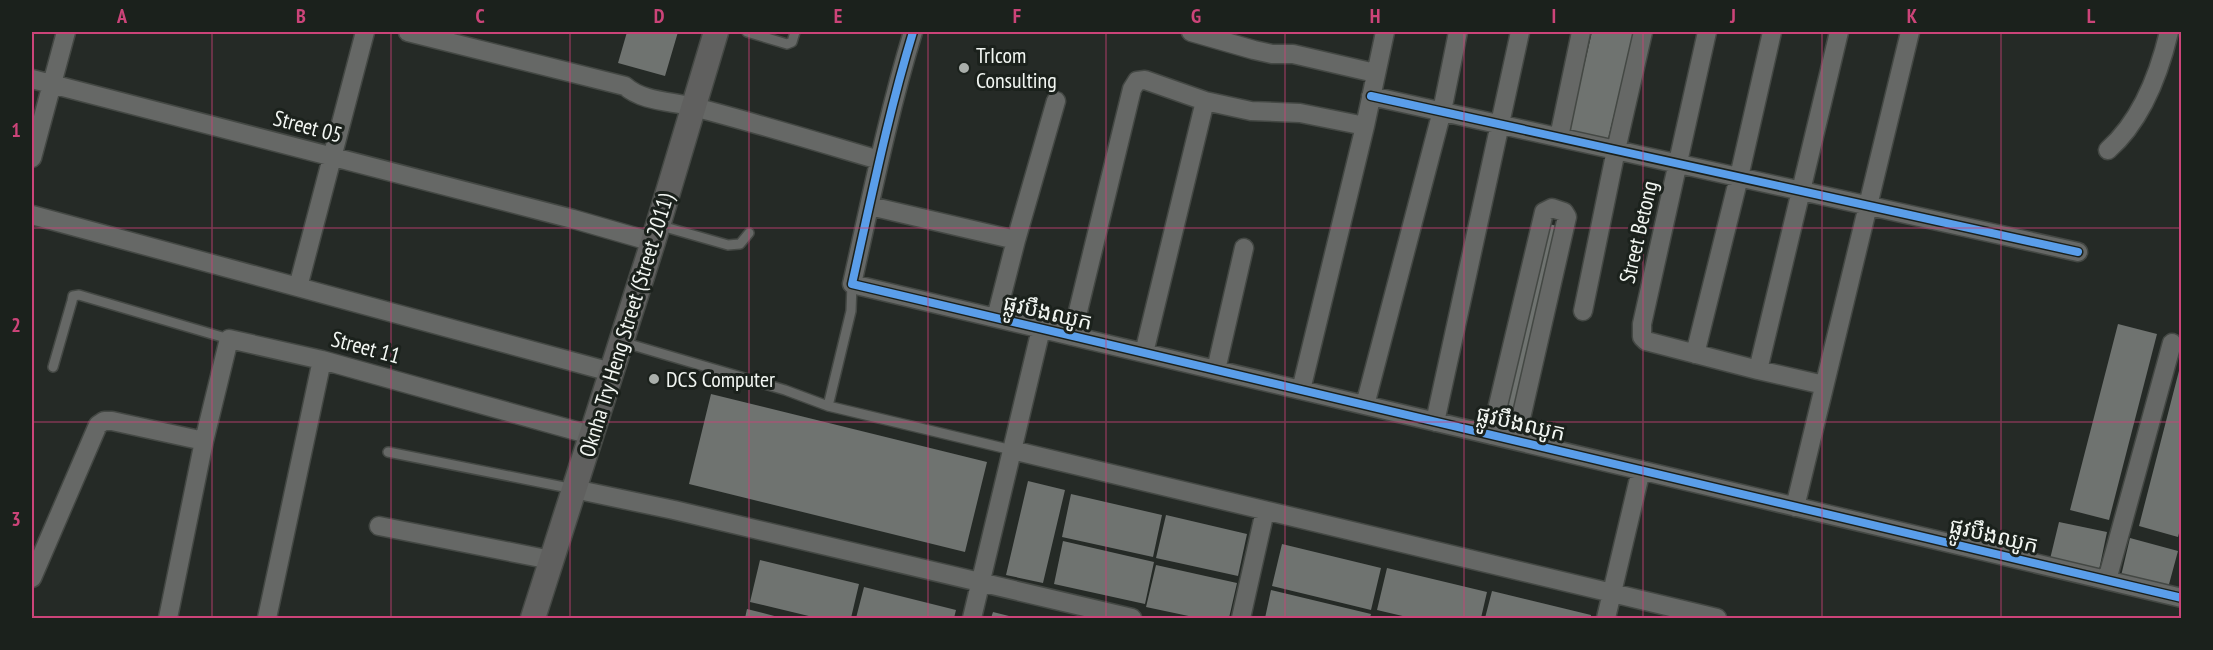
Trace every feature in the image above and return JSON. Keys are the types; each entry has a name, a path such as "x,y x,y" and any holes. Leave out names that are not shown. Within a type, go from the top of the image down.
{"main road":[{"name":"Oknha Try Heng Street (Street 2011)","path":"537,618 551,560 656,234 716,32"}],"street":[{"path":"32,158 66,32"},
{"path":"298,287 365,32"},
{"path":"408,32 625,86 633,83 659,90 693,106 879,160"},
{"path":"852,284 879,160 901,72 914,32"},
{"path":"1191,32 1254,50 1272,54 1293,54 1375,73"},
{"path":"1300,390 1365,126 1385,32"},
{"path":"1365,405 1442,111 1458,32"},
{"path":"1435,422 1520,32"},
{"path":"1559,137 1581,32"},
{"path":"1583,311 1643,32"},
{"name":"Street Betong","path":"1695,354 1646,341 1642,337 1642,324 1707,32"},
{"path":"1772,32 1695,354 1824,385"},
{"path":"1758,370 1839,32"},
{"path":"1795,507 1910,32"},
{"path":"2108,150 2122,138 2150,93 2164,55 2169,32"},
{"name":"Street 05","path":"32,79 573,219 656,234"},
{"path":"1072,336 1132,89 1137,81 1145,80 1205,101 1251,111 1300,113 1365,126"},
{"path":"1371,96 2078,252"},
{"path":"996,318 1056,101"},
{"path":"1144,353 1205,101"},
{"path":"870,206 1016,240"},
{"path":"1491,435 1544,212 1552,208 1564,212 1567,217 1516,440"},
{"path":"32,215 612,372"},
{"path":"1216,370 1244,248"},
{"name":"ផ្លូវបឹងឈូក","path":"852,284 2181,598"},
{"path":"972,618 1041,329"},
{"path":"168,618 204,441 229,339"},
{"name":"Street 11","path":"229,339 322,360 591,435"},
{"path":"2107,580 2172,344"},
{"path":"267,618 322,360"},
{"path":"32,578 98,425 104,421 112,421 204,441"},
{"path":"1012,450 1717,618"},
{"path":"1606,618 1641,470"},
{"path":"574,489 674,510 1132,618"},
{"path":"1241,618 1265,511"},
{"path":"379,526 551,560"}],"lane":[{"path":"747,32 787,44 792,42 795,32"},
{"path":"656,234 728,245 740,244 749,233"},
{"path":"828,406 850,311 852,284"},
{"path":"53,367 72,301 74,296 79,295 229,339"},
{"path":"621,342 785,390 828,406 1012,450"},
{"path":"388,452 574,489"}],"building":[{"path":"627,32 678,32 665,76 618,63"},
{"path":"1592,32 1634,32 1608,139 1569,130"},
{"path":"1545,223 1561,227 1514,427 1498,423"},
{"path":"2118,324 2157,334 2109,520 2070,510"},
{"path":"2181,363 2182,522 2178,537 2139,526"},
{"path":"711,394 987,462 965,552 689,484"},
{"path":"1028,481 1065,490 1043,583 1006,575"},
{"path":"1071,494 1162,515 1153,557 1062,537"},
{"path":"1166,515 1247,534 1238,576 1156,558"},
{"path":"2059,522 2107,532 2099,570 2050,559"},
{"path":"2130,538 2178,551 2168,588 2121,576"},
{"path":"1063,541 1154,562 1145,604 1054,584"},
{"path":"1282,544 1381,568 1371,610 1272,586"},
{"path":"760,560 859,584 851,618 817,618 750,602"},
{"path":"1156,565 1237,583 1229,618 1198,618 1146,607"},
{"path":"1387,568 1487,592 1481,618 1411,618 1377,610"},
{"path":"864,587 956,610 954,618 856,618"},
{"path":"1271,590 1371,614 1370,618 1265,618"},
{"path":"1492,591 1591,615 1591,618 1485,618"},
{"path":"747,609 782,618 745,618"},
{"path":"993,612 1017,618 991,618"}],"cycle path":[{"path":"913,32 888,125 852,284 2182,598"},
{"path":"1371,96 2078,252"}],"place":[{"name":"TrIcom Consulting","path":"964,68"},
{"name":"DCS Computer","path":"654,379"}]}
